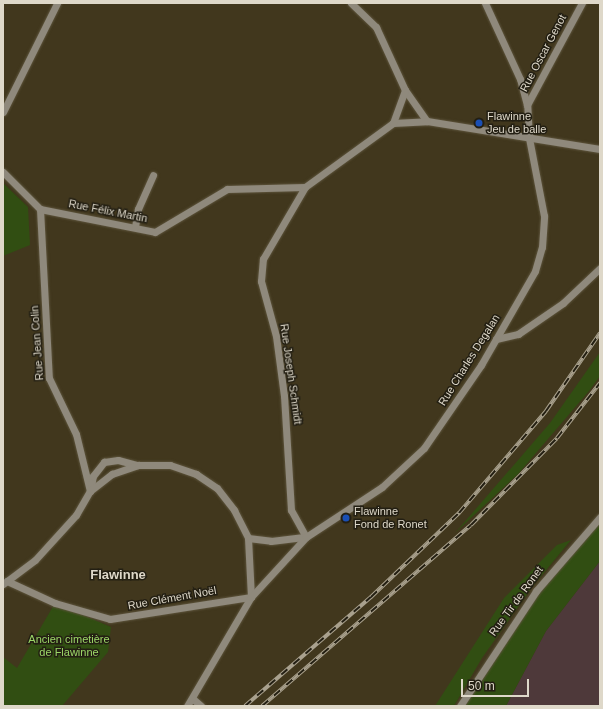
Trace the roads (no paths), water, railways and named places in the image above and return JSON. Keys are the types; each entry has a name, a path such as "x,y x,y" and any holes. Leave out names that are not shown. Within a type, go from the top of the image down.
{"street":[{"path":"3,112 57,3"},
{"path":"350,3 376,27 406,90 427,121"},
{"path":"485,3 520,79 527,105"},
{"name":"Rue Oscar Genot","path":"529,138 527,105 582,3"},
{"path":"406,90 393,123 427,121 600,148"},
{"name":"Rue Joseph Schmidt","path":"306,537 291,510 284,396 276,336 261,281 263,259 305,187 393,123"},
{"name":"Rue Charles Degalan","path":"187,706 193,699 207,666 251,597 306,537 382,487 424,448 496,339 536,271 542,247 544,216 529,138"},
{"path":"3,172 40,209"},
{"path":"135,227 138,209 153,175"},
{"name":"Rue Félix Martin","path":"40,209 155,232 227,189 305,187"},
{"name":"Rue Jean Colin","path":"40,209 49,378 55,396 70,417 90,491"},
{"path":"496,339 518,334 563,303 600,268"},
{"path":"90,491 92,476 104,462 118,460 138,465 170,465 196,474 217,488 234,510 248,538 251,597"},
{"path":"5,582 61,533 90,491 112,474 138,465"},
{"name":"Rue Tir de Ronet","path":"460,706 532,596 600,517"},
{"name":"Rue Charles Degalan","path":"248,538 271,541 306,537"},
{"name":"Rue Clément Noël","path":"5,582 55,603 110,619 251,597"},
{"path":"193,699 201,706"}],"railway":[{"path":"245,706 371,597 459,513 546,411 600,333"},
{"path":"262,706 471,525 557,438 600,383"}],"place":[{"name":"Flawinne Jeu de balle","path":"479,123"},
{"name":"Flawinne Fond de Ronet","path":"346,518"}],"district":[{"name":"Flawinne","path":"118,575"}],"park label":[{"name":"Ancien cimetière de Flawinne","path":"69,646"}]}
